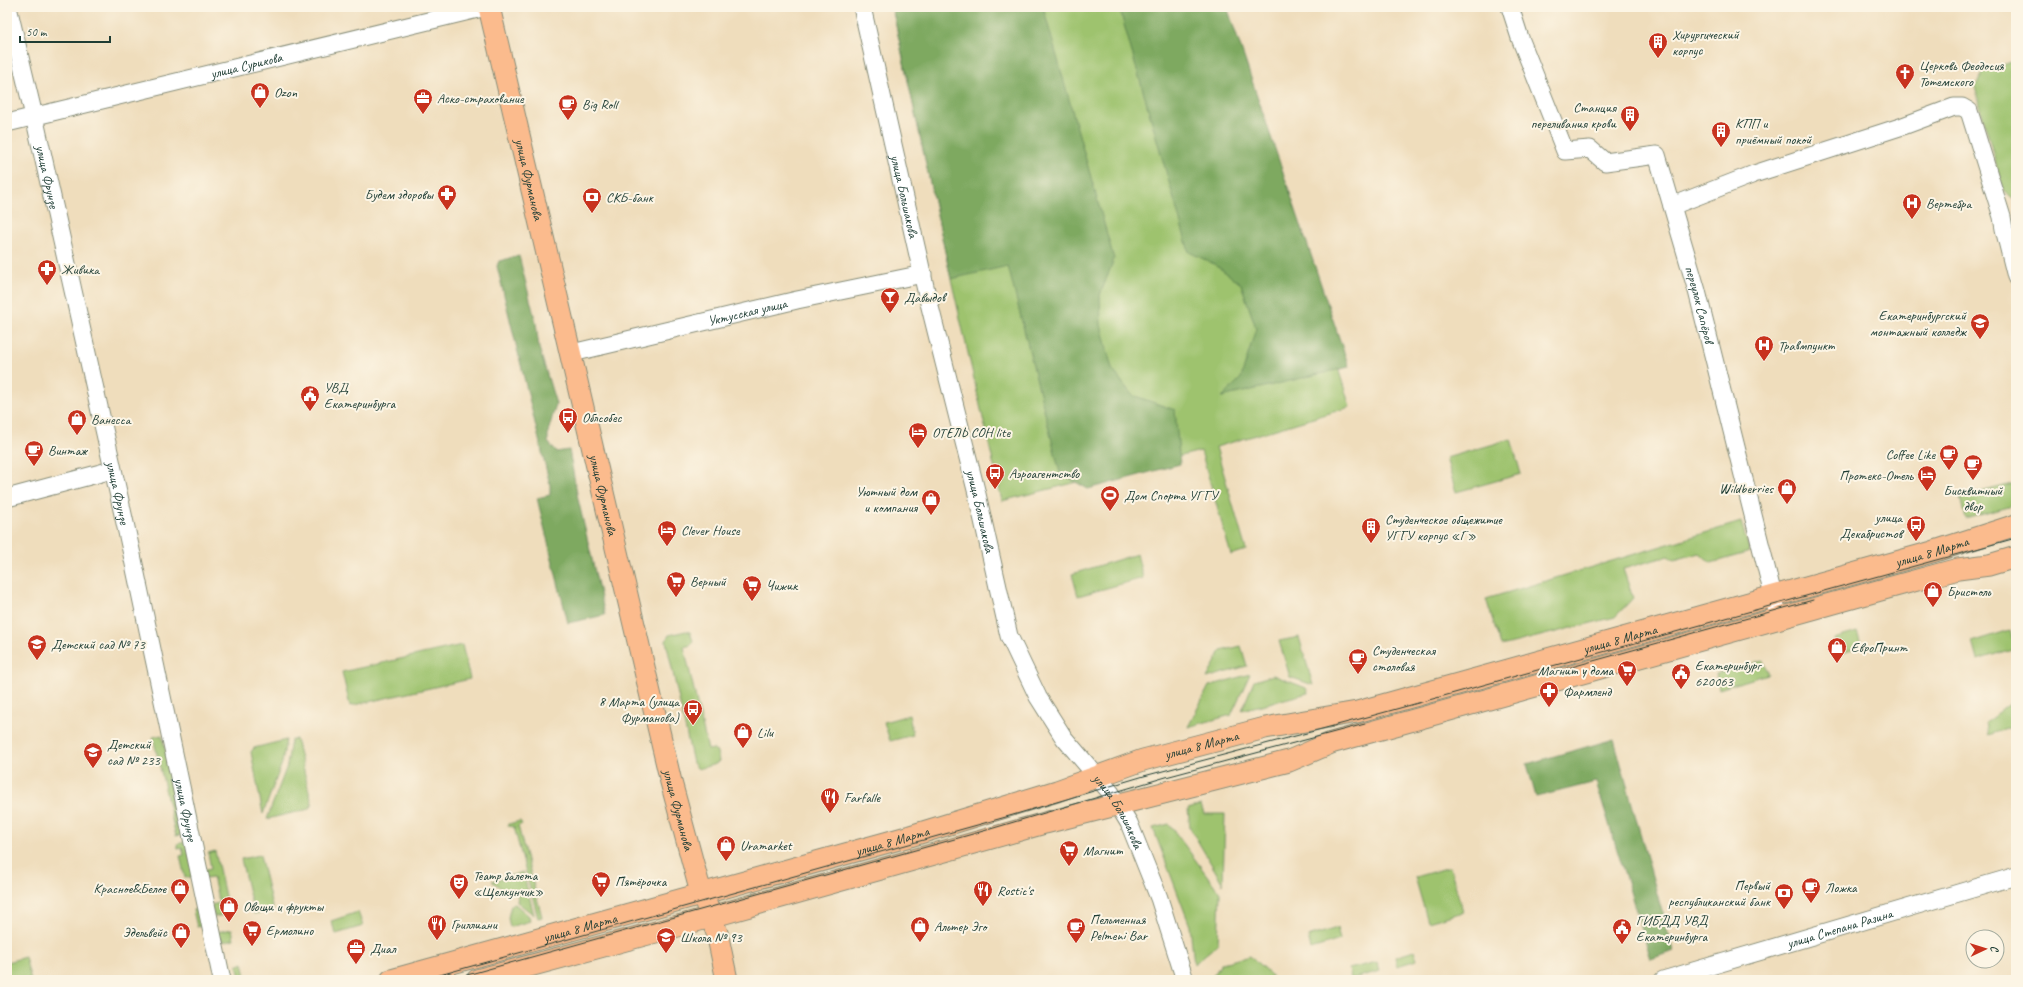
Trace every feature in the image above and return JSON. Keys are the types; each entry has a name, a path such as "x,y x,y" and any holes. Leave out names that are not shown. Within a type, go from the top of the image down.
{"main road":[{"name":"улица Фурманова","path":"487,7 572,353 671,782 703,894 717,933 727,980"},
{"name":"улица 8 Марта","path":"391,980 910,836 1057,791 1143,760 1265,728 1357,712 1932,552 2016,526"},
{"name":"улица 8 Марта","path":"477,980 711,917 924,856 943,853 1119,804 1289,761 1331,743 1958,569 1989,565 2016,557"}],"street":[{"name":"улица Фрунзе","path":"8,7 34,116 112,470 222,980"},
{"name":"улица Сурикова","path":"7,122 487,7"},
{"name":"улица Большакова","path":"862,7 923,274 977,494 1009,636 1038,697 1064,738 1098,776 1119,804 1129,823 1148,868 1185,980"},
{"name":"переулок Сапёров","path":"1510,7 1538,85 1565,151 1590,148 1605,162 1657,155 1697,291 1779,619"},
{"path":"1672,206 1754,174 1903,126 1954,107 1962,107 1969,111 2009,213 2004,229 2016,277"},
{"name":"Уктусская улица","path":"572,353 797,300 923,274"},
{"path":"7,498 112,470"},
{"name":"улица Степана Разина","path":"1663,980 2016,876"}],"green space":[{"path":"892,7 1227,7 1350,407 1216,447 1246,550 1231,555 1201,451 1002,501 951,279"},
{"path":"892,7 1043,7 1114,259 1100,295 1101,325 1112,369 1132,395 1175,410 1180,464 1088,489 1060,473 1008,266 951,279"},
{"path":"1119,7 1227,7 1349,367 1222,397 1241,378 1256,328 1241,284 1214,264 1189,252"},
{"path":"2014,61 2016,66 2016,198 2014,199 2003,190 1975,87 1984,72"},
{"path":"519,256 536,323 539,348 556,404 548,432 548,442 556,452 569,450 578,499 605,615 568,623 537,498 550,495 550,485 497,266 499,261"},
{"path":"1511,439 1521,474 1456,492 1446,458"},
{"path":"2016,483 2016,505 1965,519 1960,497"},
{"path":"1741,522 1750,552 1711,563 1700,553 1674,560 1668,556 1623,569 1633,598 1615,617 1501,646 1486,599"},
{"path":"1137,554 1143,578 1078,596 1072,574"},
{"path":"2010,630 2015,648 1977,660 1972,642"},
{"path":"686,631 690,632 693,641 691,645 684,647 708,750 714,749 717,752 719,761 716,764 698,769 693,763 666,641 669,635"},
{"path":"1857,632 1862,647 1839,654 1834,639"},
{"path":"1299,637 1313,685 1290,677 1279,641"},
{"path":"462,645 470,679 350,706 342,672"},
{"path":"1241,646 1247,666 1207,678 1221,651"},
{"path":"1763,661 1768,674 1719,689 1716,674"},
{"path":"1250,674 1231,715 1188,727 1209,686"},
{"path":"1273,675 1306,688 1308,693 1242,710 1254,681"},
{"path":"2015,700 2016,726 1988,735 1986,722"},
{"path":"909,715 913,735 890,741 884,722"},
{"path":"162,735 184,834 176,836 153,737"},
{"path":"296,739 312,803 309,809 267,819 287,766 291,740"},
{"path":"1614,739 1673,951 1651,959 1596,782 1536,797 1527,764"},
{"path":"286,740 282,763 263,814 251,752 254,748"},
{"path":"1201,805 1204,814 1225,814 1223,884 1190,828 1188,809"},
{"path":"520,821 522,824 518,826 542,917 538,918 514,827 508,826 509,824"},
{"path":"1169,824 1220,893 1218,944 1194,964 1190,926 1153,828"},
{"path":"186,842 194,876 185,878 180,856 184,855 182,848 178,849 177,844"},
{"path":"215,851 229,914 214,917 211,905 219,903 213,877 205,878 203,870 211,868 208,853"},
{"path":"260,855 273,910 254,914 241,859"},
{"path":"1450,867 1463,912 1428,922 1415,877"},
{"path":"523,872 534,915 517,902 518,896 515,892 510,890 506,892 492,881"},
{"path":"515,904 529,916 530,921 510,927 508,918 511,905"},
{"path":"201,908 205,925 197,927 193,910"},
{"path":"358,912 363,926 336,934 331,921"},
{"path":"1337,928 1340,940 1311,949 1308,937"},
{"path":"232,929 234,939 220,942 217,932"},
{"path":"1414,951 1417,960 1397,966 1395,957"},
{"path":"1250,956 1271,975 1273,980 1210,980 1222,963"},
{"path":"25,957 31,980 7,980 7,962"},
{"path":"1377,962 1380,971 1351,979 1349,969"},
{"path":"243,963 247,980 241,980 237,966"}],"tram line":[{"path":"422,980 1013,815 1144,776 1371,716 2016,538"},
{"path":"1550,673 1813,600"},
{"path":"449,980 987,830 1166,777 1365,724"}],"place":[{"name":"Хирургический корпус","path":"1658,59"},
{"name":"Церковь Феодосия Тотемского","path":"1905,90"},
{"name":"Ozon","path":"260,109"},
{"name":"Аско-страхование","path":"423,115"},
{"name":"Big Roll","path":"568,121"},
{"name":"Станция переливания крови","path":"1630,132"},
{"name":"КПП и приёмный покой","path":"1721,148"},
{"name":"Будем здоровы","path":"447,211"},
{"name":"СКБ-банк","path":"592,214"},
{"name":"Вертебра","path":"1912,220"},
{"name":"Живика","path":"47,286"},
{"name":"Давыдов","path":"890,314"},
{"name":"Екатеринбургский монтажный колледж","path":"1980,340"},
{"name":"Травмпункт","path":"1764,362"},
{"name":"УВД Екатеринбурга","path":"310,412"},
{"name":"Облсобес","path":"568,434"},
{"name":"Ванесса","path":"77,436"},
{"name":"ОТЕЛЬ СОН lite","path":"918,449"},
{"name":"Винтаж","path":"34,467"},
{"name":"Coffee Like","path":"1949,471"},
{"name":"Бисквитный двор","path":"1973,481"},
{"name":"Аэроагентство","path":"995,490"},
{"name":"Протекс-Отель","path":"1927,492"},
{"name":"Wildberries","path":"1787,505"},
{"name":"Дом Спорта УГГУ","path":"1110,512"},
{"name":"Уютный дом и компания","path":"931,516"},
{"name":"улица Декабристов","path":"1916,542"},
{"name":"Студенческое общежитие УГГУ корпус «Г»","path":"1371,544"},
{"name":"Clever House","path":"667,547"},
{"name":"Верный","path":"676,598"},
{"name":"Чижик","path":"752,602"},
{"name":"Бристоль","path":"1933,608"},
{"name":"Детский сад № 73","path":"37,661"},
{"name":"ЕвроПринт","path":"1837,664"},
{"name":"Студенческая столовая","path":"1358,675"},
{"name":"Магнит у дома","path":"1627,687"},
{"name":"Екатеринбург 620063","path":"1681,690"},
{"name":"Фармленд","path":"1549,708"},
{"name":"8 Марта (улица Фурманова)","path":"693,726"},
{"name":"Lilu","path":"743,749"},
{"name":"Детский сад № 233","path":"93,769"},
{"name":"Farfalle","path":"830,814"},
{"name":"Uramarket","path":"726,862"},
{"name":"Магнит","path":"1069,867"},
{"name":"Пятёрочка","path":"601,898"},
{"name":"Театр балета «Щелкунчик»","path":"459,900"},
{"name":"Ложка","path":"1811,904"},
{"name":"Красное&Белое","path":"180,905"},
{"name":"Rostic's","path":"983,907"},
{"name":"Первый республиканский банк","path":"1784,910"},
{"name":"Овощи и фрукты","path":"229,923"},
{"name":"Гриллиани","path":"437,941"},
{"name":"Альтер Эго","path":"920,943"},
{"name":"Пельменная Pelmeni Bar","path":"1076,944"},
{"name":"ГИБДД УВД Екатеринбурга","path":"1622,945"},
{"name":"Ермолино","path":"252,947"},
{"name":"Эдельвейс","path":"181,949"},
{"name":"Школа № 93","path":"666,954"},
{"name":"Диал","path":"356,965"}]}
